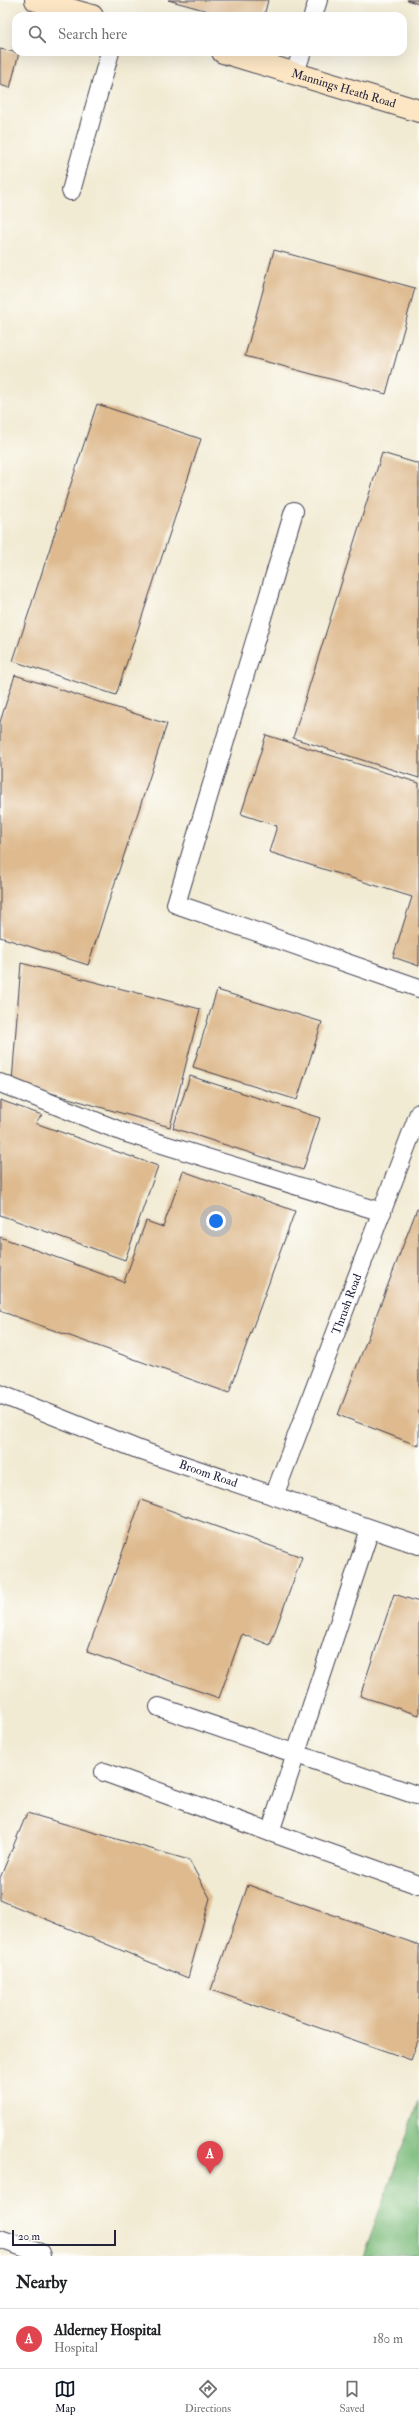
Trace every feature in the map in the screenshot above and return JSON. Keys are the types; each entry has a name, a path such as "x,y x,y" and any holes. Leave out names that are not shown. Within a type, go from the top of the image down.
{"street":[{"path":"36,0 78,12"},
{"name":"Mannings Heath Road","path":"253,56 298,62 419,110"}],"lane":[{"path":"314,12 318,0"},
{"path":"71,191 109,56"},
{"path":"294,511 176,904 419,988"},
{"path":"0,1083 123,1132 382,1212"},
{"name":"Thrush Road","path":"274,1496 419,1113"},
{"name":"Broom Road","path":"0,1394 142,1451 370,1529 419,1544"},
{"path":"270,1832 370,1529"},
{"path":"159,1707 296,1756 419,1796"},
{"path":"104,1772 419,1885"},
{"path":"0,2239 40,2254 41,2256"}],"green space":[{"path":"419,2101 419,2256 363,2256"}],"building":[{"path":"168,0 268,0 265,12 212,12"},
{"path":"407,0 419,0 419,4"},
{"path":"0,49 12,52 12,56 18,56 10,88 0,85"},
{"path":"274,250 415,288 386,394 245,356"},
{"path":"97,404 201,439 116,695 13,661"},
{"path":"382,453 419,464 419,778 293,738"},
{"path":"15,675 167,724 88,965 0,937 0,722"},
{"path":"266,735 419,783 419,966 393,957 412,897 269,852 277,826 241,814"},
{"path":"21,963 200,1009 170,1127 12,1082"},
{"path":"217,990 322,1022 297,1100 193,1067"},
{"path":"190,1076 320,1118 303,1170 173,1128"},
{"path":"0,1100 42,1115 35,1123 158,1166 125,1260 0,1215"},
{"path":"183,1171 295,1211 229,1393 0,1311 0,1237 124,1282 146,1221 163,1227"},
{"path":"417,1209 419,1210 419,1446 338,1415"},
{"path":"141,1500 302,1557 270,1645 242,1634 219,1698 87,1652"},
{"path":"394,1594 419,1602 419,1715 360,1696"},
{"path":"27,1813 189,1860 210,1898 188,1978 0,1900 0,1878"},
{"path":"248,1885 419,1945 419,2038 411,2060 211,1990"}],"place":[{"name":"Alderney Hospital","path":"210,2174"}]}
